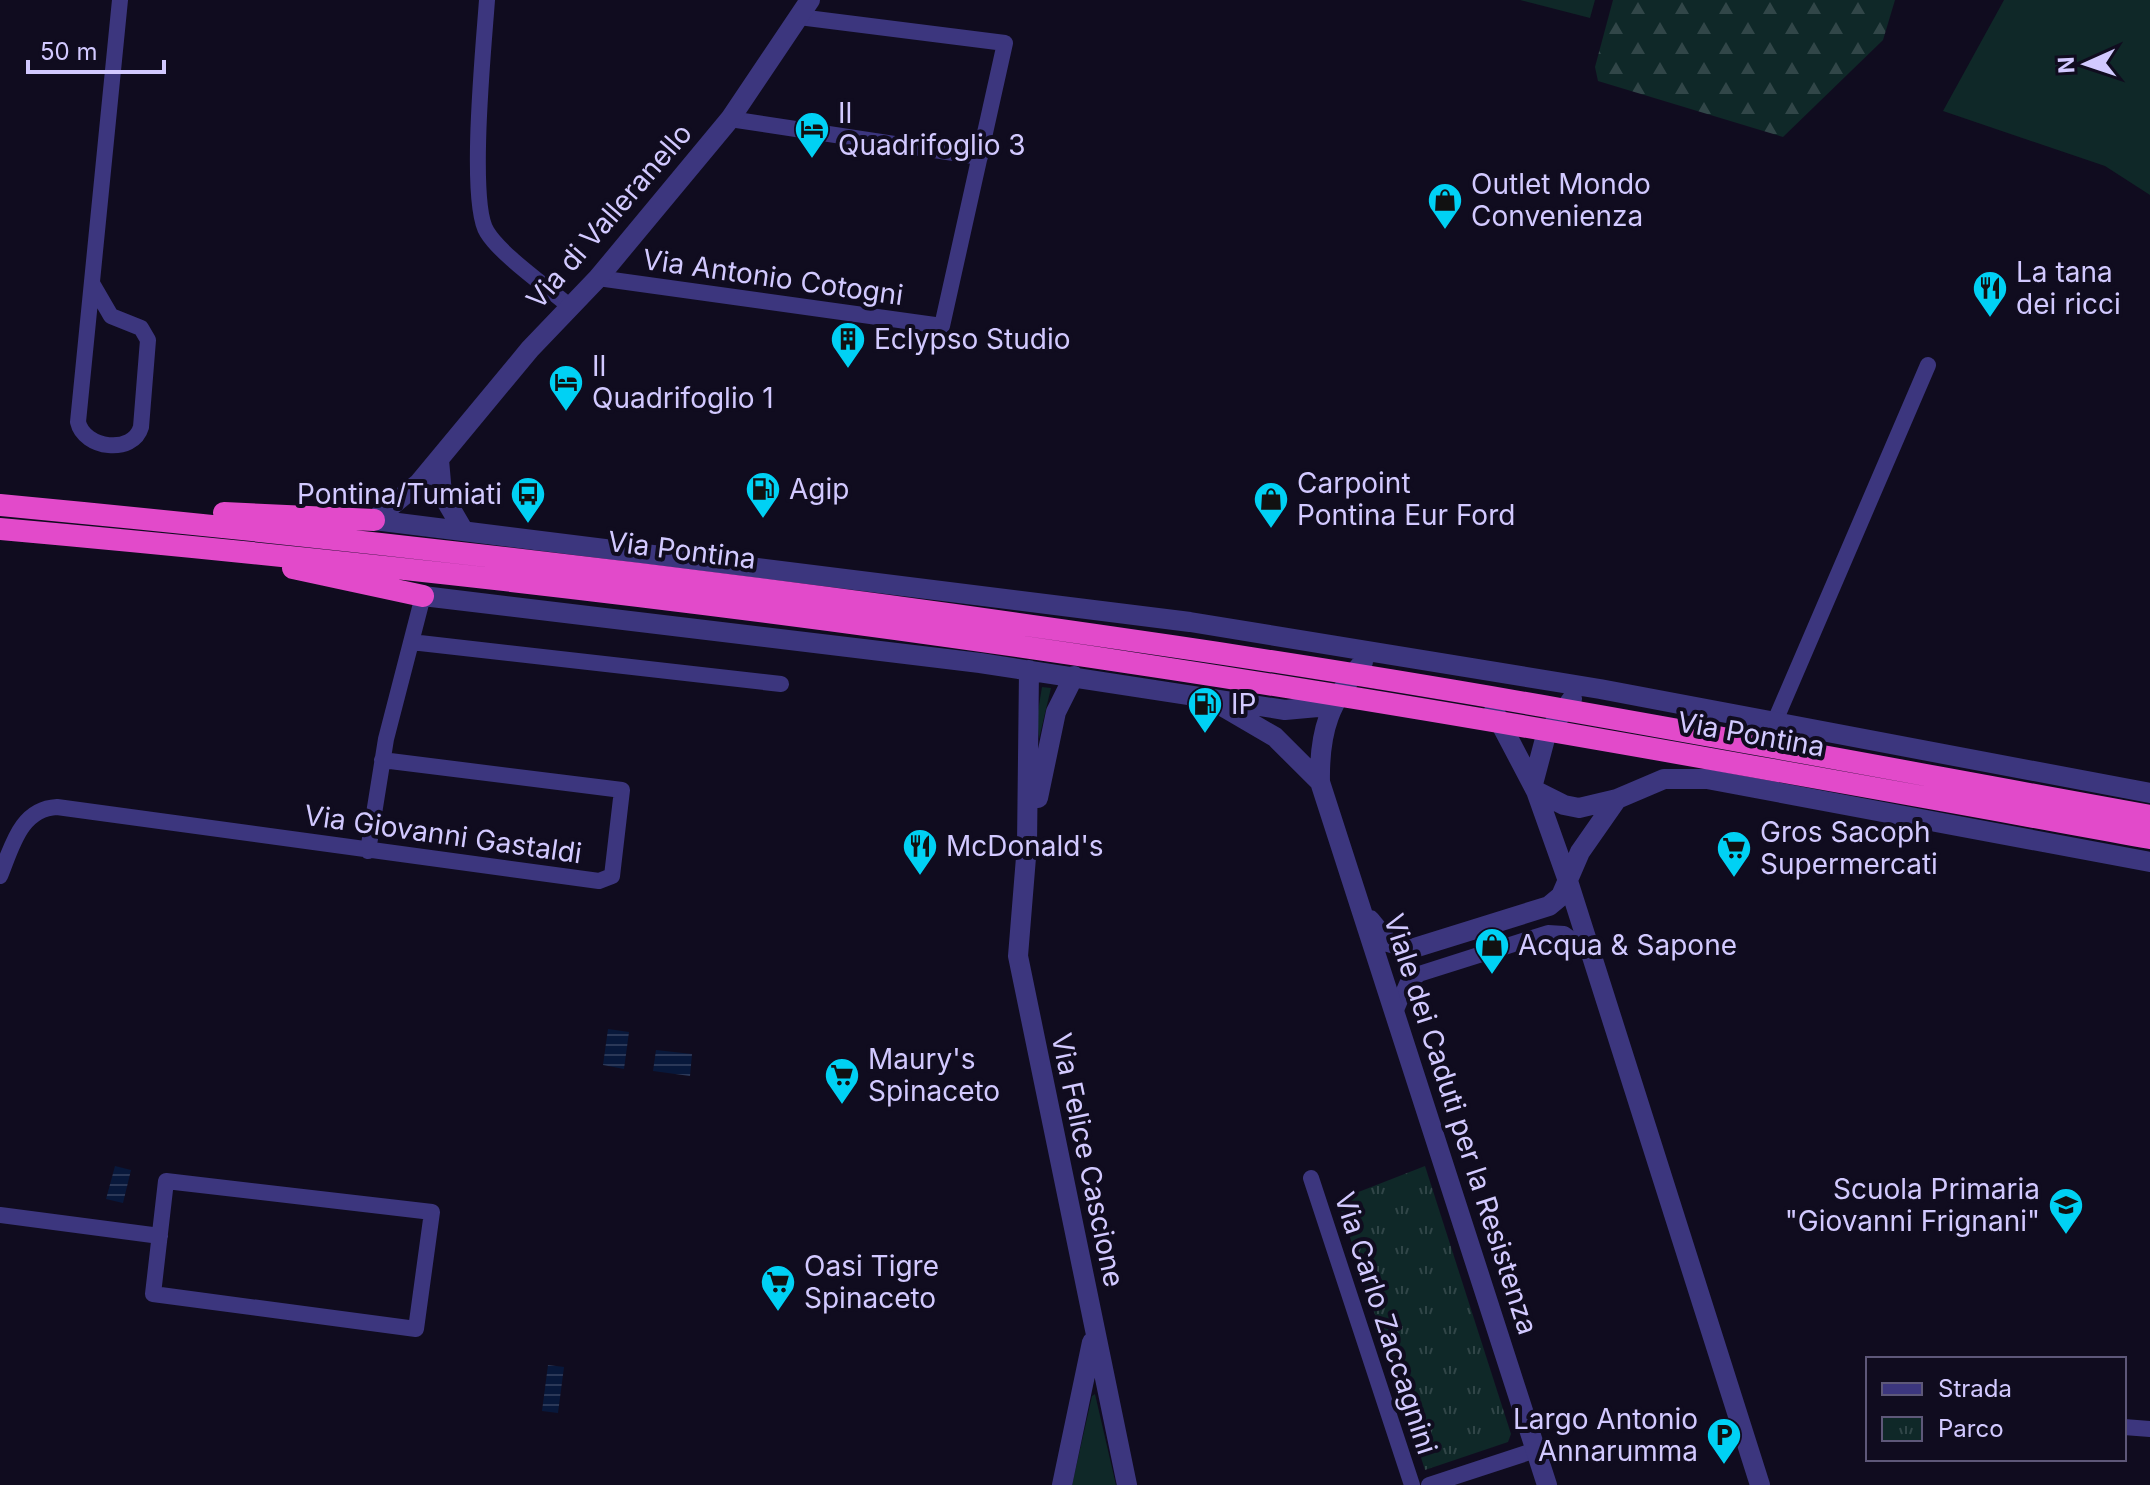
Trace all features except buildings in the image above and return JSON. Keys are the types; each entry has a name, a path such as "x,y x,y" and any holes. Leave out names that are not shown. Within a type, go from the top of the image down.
{"highway":[{"name":"Via Pontina","path":"0,505 441,550 1011,623 1383,679 2150,838"},
{"path":"79,513 220,513 374,520"},
{"name":"Via Pontina","path":"0,529 383,565 1005,645 1685,741 2150,816"},
{"path":"83,536 287,567 423,596"}],"street":[{"path":"93,285 111,316 141,328 148,340 141,427 137,437 127,444 92,441 84,436 78,422 120,0"},
{"path":"487,0 477,183 480,218 495,243 569,306"},
{"path":"730,119 980,157 1005,43 804,8"},
{"name":"Via di Valleranello","path":"374,520 412,491 569,306 598,278 730,119 804,8"},
{"name":"Via Antonio Cotogni","path":"598,278 942,326 980,157"},
{"name":"Via Pontina","path":"1775,721 1928,365"},
{"path":"439,460 442,494 462,528"},
{"name":"Via Pontina","path":"374,520 462,528 1010,596 1333,645 1600,689 2150,793"},
{"path":"368,851 382,760 423,596 1029,670 1299,710 1323,705 1344,690 1347,662 1333,645"},
{"path":"411,642 781,684"},
{"path":"1320,782 1322,732 1344,690 1363,663 1377,652"},
{"path":"1461,666 1496,715 1534,787 1568,881 1760,1485"},
{"name":"Via Felice Cascione","path":"1029,670 1027,845 1018,956 1127,1485"},
{"name":"Via Felice Cascione","path":"1027,845 1055,719 1074,676"},
{"path":"1534,787 1542,745 1557,716 1574,698 1600,689"},
{"path":"1203,698 1275,737 1320,782"},
{"name":"Via Giovanni Gastaldi","path":"4,855 22,826 37,811 57,807 599,881 607,881 613,872 622,790 382,760"},
{"name":"Via Pontina","path":"1534,787 1573,808 1617,799 1664,779 1707,779 2150,862"},
{"name":"Viale dei Caduti per la Resistenza","path":"1320,782 1547,1485"},
{"path":"1361,907 1382,937 1396,946 1411,949 1546,908 1561,896 1586,842 1617,799"},
{"path":"0,876 4,855"},
{"path":"1395,1012 1407,984 1419,974 1537,935 1564,934 1588,951"},
{"name":"Via Carlo Zaccagnini","path":"1311,1178 1412,1485"},
{"path":"166,1181 432,1212 416,1329 153,1294 160,1236 166,1181"},
{"path":"0,1215 160,1236"},
{"path":"1062,1485 1094,1330"},
{"path":"2126,1427 2150,1429"},
{"name":"Via Carlo Zaccagnini","path":"1429,1485 1536,1450"}],"green space":[{"path":"1520,0 1595,0 1590,18"},
{"path":"1613,0 1895,0 1883,40 1783,137 1598,81 1595,67"},
{"path":"2004,0 2150,0 2150,195 2105,166 1943,111"},
{"path":"1042,687 1051,688 1039,739 1037,717"},
{"path":"1425,1166 1511,1434 1508,1442 1425,1470 1338,1200"},
{"path":"1095,1394 1116,1485 1072,1485 1092,1396"}],"water":[{"path":"608,1029 629,1032 624,1069 603,1065"},
{"path":"656,1050 692,1054 690,1076 653,1071"},
{"path":"115,1166 131,1170 123,1203 106,1199"},
{"path":"548,1365 564,1367 558,1413 542,1411"}],"place":[{"name":"Il Quadrifoglio 3","path":"812,160"},
{"name":"Outlet Mondo Convenienza","path":"1445,231"},
{"name":"La tana dei ricci","path":"1990,319"},
{"name":"Eclypso Studio","path":"848,370"},
{"name":"Il Quadrifoglio 1","path":"566,413"},
{"name":"Agip","path":"763,520"},
{"name":"Pontina/Tumiati","path":"528,525"},
{"name":"Carpoint Pontina Eur Ford","path":"1271,530"},
{"name":"IP","path":"1205,735"},
{"name":"McDonald's","path":"920,877"},
{"name":"Gros Sacoph Supermercati","path":"1734,879"},
{"name":"Acqua & Sapone","path":"1492,976"},
{"name":"Maury's Spinaceto","path":"842,1106"},
{"name":"Scuola Primaria \"Giovanni Frignani\"","path":"2066,1236"},
{"name":"Oasi Tigre Spinaceto","path":"778,1313"},
{"name":"Largo Antonio Annarumma","path":"1724,1466"}]}
